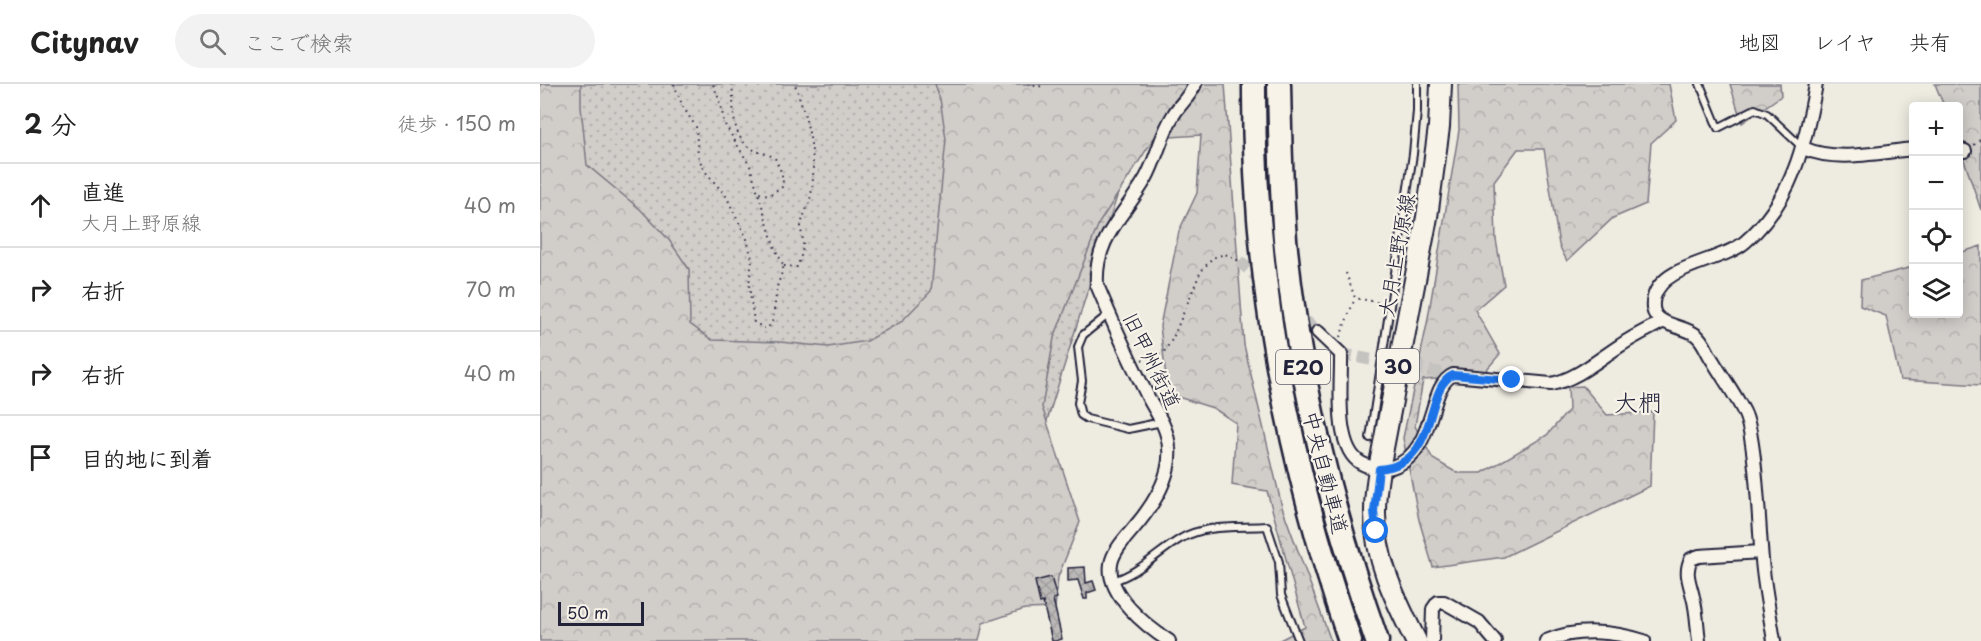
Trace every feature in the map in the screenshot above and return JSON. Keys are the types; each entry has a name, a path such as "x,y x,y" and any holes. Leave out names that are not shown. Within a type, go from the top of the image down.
{"highway":[{"name":"中央自動車道","path":"1254,84 1260,243 1280,378 1312,522 1350,641"},
{"name":"中央自動車道","path":"1279,84 1281,170 1286,239 1304,373 1319,448 1337,518 1377,641"}],"main road":[{"name":"大月上野原線","path":"1416,641 1390,587 1379,551 1374,511 1379,469 1427,217 1439,127 1441,84"}],"street":[{"name":"旧甲州街道","path":"1113,581 1111,563 1158,493 1167,472 1170,452 1168,436 1162,422 1148,398 1097,285 1096,269 1100,252 1110,231 1146,177 1165,129 1195,84"},
{"path":"1774,641 1761,552 1757,483 1746,416 1698,336 1662,322 1653,307 1653,299 1661,285 1676,273 1729,253 1745,242 1771,216 1790,182 1803,148 1816,84"},
{"path":"1803,148 1817,154 1845,156 1909,150"},
{"path":"1318,332 1341,354 1343,436 1358,462 1379,469 1398,465 1414,452 1426,432 1440,389 1446,378 1453,375 1551,384 1561,382 1623,343 1662,322"},
{"path":"1699,641 1694,598 1688,580 1688,566 1691,559 1699,556 1761,552"},
{"path":"1113,581 1125,603 1161,639"},
{"path":"1432,641 1433,609 1438,602 1444,602 1457,608 1479,622 1495,641"},
{"path":"1546,641 1560,635 1586,632 1644,641"}],"lane":[{"path":"1370,438 1413,154 1417,84"},
{"path":"1700,84 1718,128 1755,109 1767,114 1803,148"},
{"path":"1109,314 1083,335 1078,347 1082,381 1078,403 1081,415 1087,419 1128,429 1162,422"},
{"path":"1113,581 1128,576 1182,538 1207,530 1267,526 1279,562 1281,595 1299,641"}],"path":[{"path":"674,84 682,107 696,127 698,156 704,170 726,196 747,239 752,259 749,285 754,322 764,328 770,327 777,287 784,266 775,249 750,166 724,123 721,105 713,84"},
{"path":"732,84 734,119 743,140 749,147 775,158 782,172 782,187 770,195 758,193"},
{"path":"784,266 797,267 800,259 803,242 801,228 813,180 808,130 795,84"},
{"path":"1028,84 1039,87 1044,84"},
{"path":"1132,362 1164,351 1173,338 1200,273 1212,258 1225,254 1239,261"},
{"path":"1335,348 1355,298 1346,273"},
{"path":"1355,298 1390,304"}],"green space":[{"path":"540,84 1152,84 1017,517 684,448"},
{"path":"540,84 581,84 587,165 641,210 669,240 689,269 690,324 712,340 780,342 828,347 867,341 901,322 931,291 946,139 940,99 935,84 1225,84 1244,345 1282,507 1331,641 1278,641 1305,627 1267,491 1232,485 1236,423 1213,408 1168,394 1160,326 1179,231 1197,193 1201,135 1154,138 1099,223 1054,338 1042,407 1080,522 1058,577 1055,608 1025,609 983,623 979,641 540,641"},
{"path":"1458,84 1669,84 1676,120 1651,143 1646,204 1613,218 1567,261 1559,245 1544,149 1518,149 1494,181 1496,240 1504,285 1475,310 1500,354 1481,376 1423,380 1415,426 1433,459 1457,473 1482,473 1547,435 1569,410 1568,387 1583,386 1607,415 1653,412 1650,486 1504,557 1433,567 1419,520 1403,438 1427,324 1459,130"},
{"path":"1730,84 1780,84 1781,96 1742,123"},
{"path":"1935,84 1981,84 1981,210 1963,157 1963,102 1942,102"},
{"path":"1981,246 1981,385 1900,380 1886,316 1860,306 1861,280 1909,268 1909,318 1963,318 1963,252"}],"building":[{"path":"1085,567 1086,583 1093,581 1096,590 1087,593 1087,599 1084,599 1078,580 1068,581 1068,568"},
{"path":"1051,577 1057,598 1053,599 1062,639 1055,641 1052,641 1043,602 1040,603 1035,581"}],"tunnel":[{"path":"1239,261 1318,332"},
{"path":"1341,354 1453,375"}],"district":[{"name":"大椚","path":"1638,401"}],"route":[{"path":"1376,531 1374,511 1379,469 1389,468 1405,461 1420,444 1446,378 1453,375 1512,380"}]}
